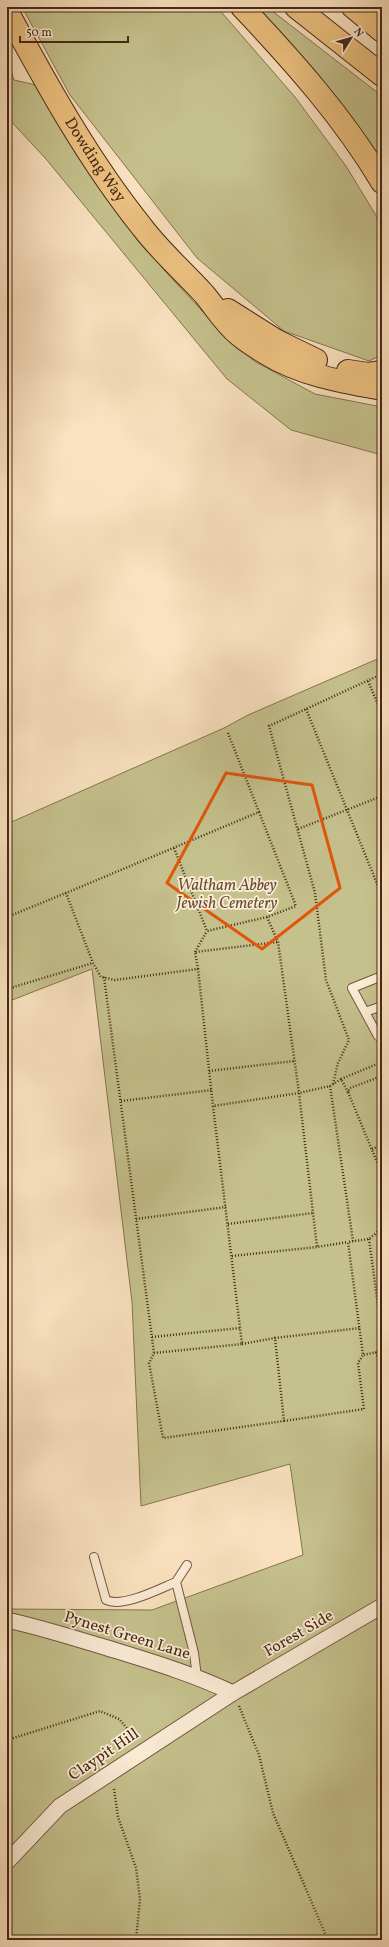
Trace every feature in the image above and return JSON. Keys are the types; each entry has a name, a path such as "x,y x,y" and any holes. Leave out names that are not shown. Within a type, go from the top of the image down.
{"main road":[{"path":"242,7 290,58 325,100 364,153 382,182"},
{"path":"296,7 382,76"},
{"path":"353,7 382,30"},
{"name":"Dowding Way","path":"7,11 76,131 113,188 152,239 203,294 238,335 268,355 304,370 342,382 382,389"},
{"name":"Dowding Way","path":"203,294 277,341 318,361 345,371 368,374 382,372"}],"street":[{"name":"Forest Side","path":"233,1693 382,1606"},
{"name":"Pynest Green Lane","path":"7,1620 31,1625 132,1656 197,1677 233,1693"},
{"name":"Claypit Hill","path":"7,1862 60,1806 233,1693"}],"lane":[{"path":"382,976 352,988 378,1036 382,1034"},
{"path":"365,1012 382,1006"},
{"path":"94,1557 106,1600 112,1603 123,1602 176,1582 186,1565"},
{"path":"176,1582 194,1653 197,1677"}],"path":[{"path":"333,1084 338,1063 349,1040 326,980 315,893 269,726 382,674"},
{"path":"368,681 382,714"},
{"path":"306,709 382,896"},
{"path":"228,733 296,906 267,917 207,931 195,952 242,1344"},
{"path":"298,829 382,796"},
{"path":"7,917 259,812"},
{"path":"174,848 207,931"},
{"path":"66,893 93,963 101,977 114,980 198,969"},
{"path":"267,917 278,942 299,1093 317,1247"},
{"path":"195,952 278,942"},
{"path":"7,989 93,963"},
{"path":"104,978 154,1353 150,1363 163,1438 364,1409 358,1363 363,1355 348,1242"},
{"path":"209,1071 294,1061"},
{"path":"214,1106 299,1093 330,1086 341,1079 382,1062"},
{"path":"348,1092 350,1088 382,1076"},
{"path":"341,1079 348,1092 382,1174"},
{"path":"330,1086 353,1241"},
{"path":"121,1101 212,1090"},
{"path":"372,1149 382,1145"},
{"path":"136,1219 226,1207"},
{"path":"228,1224 313,1213"},
{"path":"232,1256 317,1247 369,1239 382,1228"},
{"path":"369,1239 382,1335"},
{"path":"152,1337 240,1328"},
{"path":"154,1353 242,1344 275,1338 360,1328"},
{"path":"275,1338 284,1421"},
{"path":"363,1355 382,1351"},
{"path":"376,1352 382,1367"},
{"path":"233,1693 259,1755 273,1813 328,1940"},
{"path":"7,1740 100,1711 120,1719 145,1750"},
{"path":"111,1773 118,1817 136,1868 140,1899 136,1940"}],"highlighted area":[{"path":"226,773 312,785 340,888 262,949 167,883"}],"green space":[{"path":"22,7 217,7 295,97 346,166 380,222 382,227 382,355 369,361 284,331 197,258 70,95"},
{"path":"248,7 267,7 382,96 382,166"},
{"path":"7,58 14,80 36,85 119,211 164,270 218,328 254,361 315,394 382,407 382,455 291,430 227,379 46,159 7,117"},
{"name":"Waltham Abbey Jewish Cemetery","path":"382,657 382,1940 7,1940 7,1609 152,1610 303,1555 290,1464 141,1506 132,1302 92,969 7,1002 7,824 224,728 248,715"}]}
